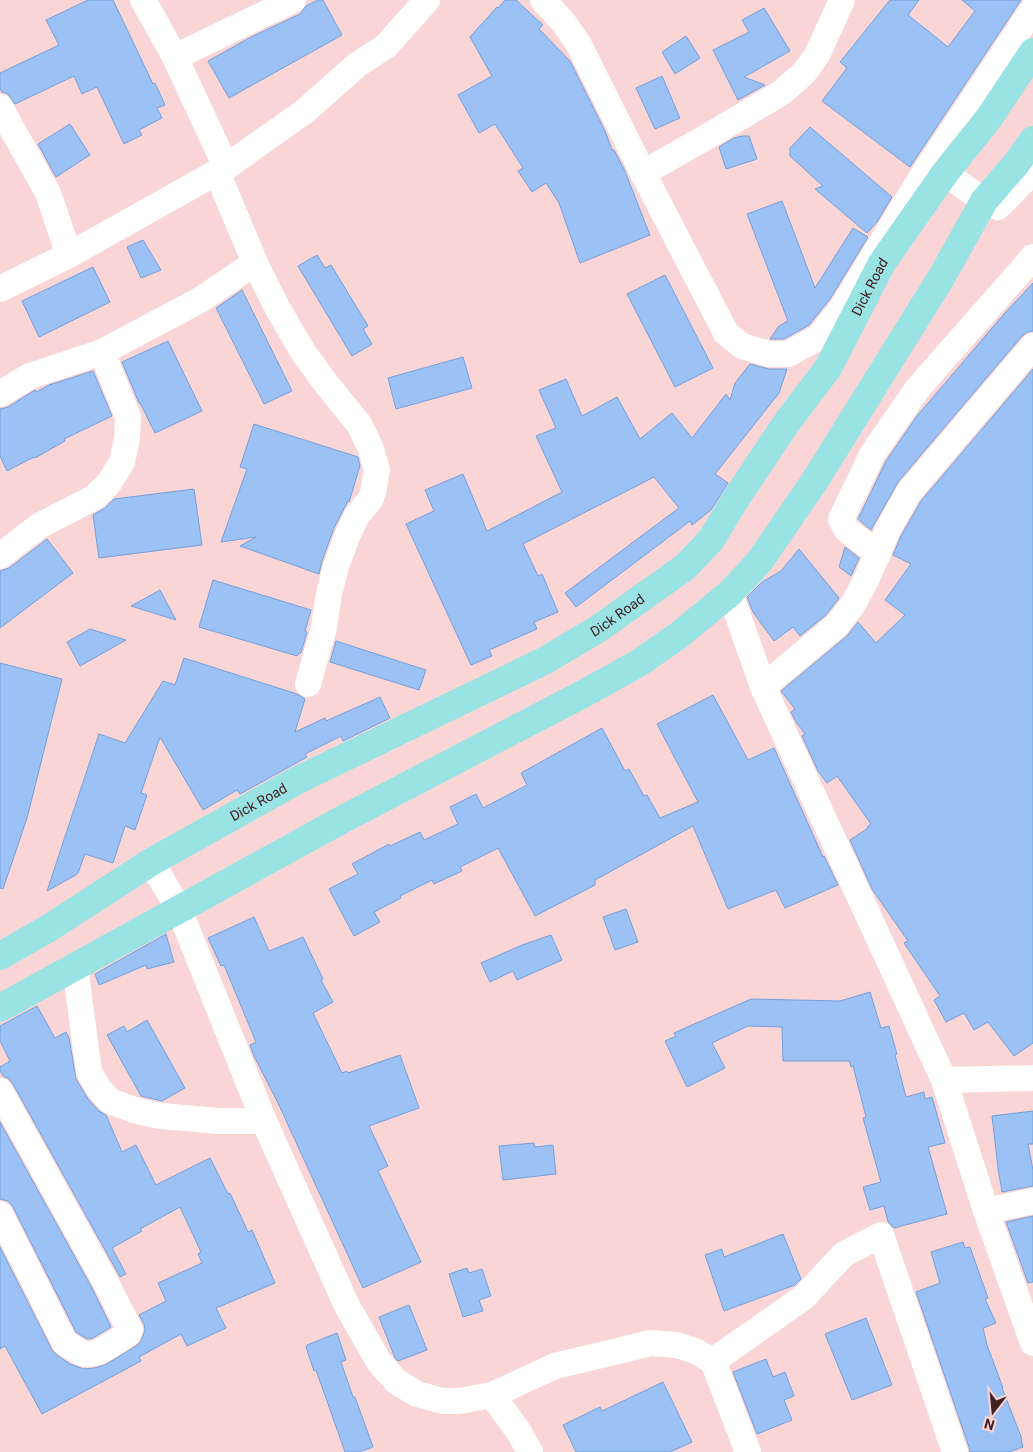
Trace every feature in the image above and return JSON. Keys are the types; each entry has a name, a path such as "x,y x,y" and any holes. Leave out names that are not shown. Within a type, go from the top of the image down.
{"main road":[{"name":"Dick Road","path":"0,956 49,928 151,862 296,781 544,661 598,629 685,567 711,540 735,500 788,422 828,368 882,263 945,173 989,118 1033,52"},
{"path":"0,1008 346,818 575,699 639,663 679,635 730,593 759,562 814,482 941,278 984,201 1016,164 1033,140"}],"street":[{"path":"143,0 175,57 196,101 255,263 278,309 303,352 359,424 371,449 377,470 373,493 370,500 356,517 336,566 328,594 324,627 308,684"},
{"path":"175,57 294,0"},
{"path":"0,289 68,254 222,169 305,111 357,65 386,46 427,0"},
{"path":"543,0 564,23 579,45 726,333 742,346 769,354 788,354 819,337 842,308 921,178 1033,9"},
{"path":"643,172 780,94 804,73 817,54 842,0"},
{"path":"0,107 48,194 68,254"},
{"path":"945,173 984,201 998,207 1033,171"},
{"path":"878,554 846,529 841,519 873,453 918,388 1033,257"},
{"path":"0,394 30,376 102,352 200,300 255,263"},
{"path":"763,687 837,625 854,603 888,529 909,492 1033,346"},
{"path":"0,556 39,526 95,497 109,483 122,462 127,439 128,417 102,352"},
{"path":"730,593 763,687 944,1080 986,1211 1033,1343"},
{"path":"151,862 179,909 264,1121 347,1306 379,1362 398,1382 417,1394 443,1401 459,1401 492,1395 555,1366 650,1343 677,1345 695,1351 713,1361 748,1452"},
{"path":"75,966 89,1072 99,1089 110,1101 134,1110 160,1116 219,1121 264,1121"},
{"path":"944,1080 1033,1078"},
{"path":"0,1091 105,1281 130,1330 128,1334 98,1353 89,1355 65,1343 0,1214"},
{"path":"986,1211 1033,1201"},
{"path":"713,1361 804,1297 844,1254 882,1235 954,1452"},
{"path":"492,1395 519,1432 530,1452"}],"building":[{"path":"88,0 113,0 165,105 157,108 162,118 139,130 142,135 124,144 97,87 82,94 74,76 15,104 8,94 0,89 0,73 59,45 46,20"},
{"path":"318,0 323,0 342,35 229,98 208,61 253,36 300,14 306,6"},
{"path":"505,0 516,0 543,25 539,29 570,61 605,131 612,150 614,150 624,169 650,235 580,263 559,203 546,183 532,192 518,171 523,168 495,124 479,133 458,95 492,76 470,37"},
{"path":"890,0 919,0 908,15 948,47 975,11 962,0 1021,0 910,167 822,101 847,68 840,62"},
{"path":"764,8 790,51 744,77 765,85 738,100 713,50 749,32 742,20"},
{"path":"686,36 700,58 675,74 662,52"},
{"path":"662,76 680,118 655,129 636,88"},
{"path":"70,124 90,155 56,177 38,144"},
{"path":"810,127 892,197 877,222 867,233 815,189 823,186 790,156 790,148"},
{"path":"749,136 757,159 726,169 719,147 734,138"},
{"path":"782,201 815,288 853,228 868,237 830,299 809,325 784,339 770,339 779,326 788,321 747,214"},
{"path":"143,240 161,270 141,278 127,247"},
{"path":"317,255 325,268 331,265 368,326 363,329 372,344 352,356 298,266"},
{"path":"93,267 110,302 39,337 22,301"},
{"path":"665,275 713,368 675,387 627,294"},
{"path":"1033,283 1033,331 1022,336 898,482 871,530 858,519 886,461 917,416"},
{"path":"242,290 292,391 264,404 216,308"},
{"path":"168,341 202,411 155,433 139,403 122,362"},
{"path":"463,357 472,388 396,409 388,378"},
{"path":"750,364 769,369 787,369 779,393 715,474 728,483 711,510 692,525 690,521 576,607 565,593 679,508 654,477 523,544 538,576 542,574 558,612 534,622 537,629 489,650 492,656 471,665 406,524 434,511 425,490 463,474 487,531 562,492 536,436 556,428 539,390 566,379 582,416 617,397 640,439 672,413 692,438 726,394 730,400 735,383"},
{"path":"1033,369 1033,1043 1014,1056 988,1022 974,1030 964,1013 946,1022 934,1000 940,996 904,943 908,941 872,889 850,840 871,824 837,776 827,783 818,771 802,736 805,734 791,712 795,709 781,691 847,636 858,622 876,643 905,615 885,600 911,564 893,555 901,536 921,501"},
{"path":"93,371 112,416 64,439 65,441 35,458 7,471 0,456 0,409 8,407 35,390 36,392 49,385"},
{"path":"254,424 358,457 360,466 349,502 334,528 319,574 240,546 256,537 221,542 247,469 240,467"},
{"path":"194,489 202,545 99,558 93,515 105,508 114,499"},
{"path":"47,539 73,573 0,628 0,571 9,568"},
{"path":"845,547 859,558 851,576 839,567"},
{"path":"799,549 839,598 826,615 800,636 793,627 774,641 753,612 747,597 762,582 781,571"},
{"path":"213,580 311,610 301,653 297,656 199,627"},
{"path":"160,590 176,620 131,606"},
{"path":"90,629 126,640 80,666 67,642"},
{"path":"336,641 426,670 419,690 330,662"},
{"path":"184,658 297,694 305,699 295,732 325,718 326,721 380,697 390,718 343,741 341,736 305,754 307,757 240,794 237,790 203,810 160,737 141,793 147,795 135,830 125,826 113,863 85,854 76,875 47,891 99,734 125,743 163,681 175,685"},
{"path":"0,663 62,679 27,818 3,889 0,888"},
{"path":"713,695 748,760 774,748 823,857 838,885 785,908 776,890 728,909 693,826 595,880 595,885 535,916 498,848 460,867 462,871 434,884 432,880 400,896 401,898 374,912 380,922 354,936 329,889 358,874 352,864 389,844 390,846 420,832 424,840 458,824 450,807 476,794 483,808 527,785 521,773 602,728 625,771 629,769 644,796 647,795 660,818 698,802 657,724"},
{"path":"626,909 638,942 615,950 603,917"},
{"path":"254,917 269,951 303,937 323,979 321,980 333,1002 313,1013 342,1073 347,1071 348,1073 400,1055 419,1108 369,1126 388,1166 378,1171 421,1262 363,1288 278,1103 254,1056 250,1045 256,1042 224,965 221,966 208,938"},
{"path":"166,934 174,962 147,969 146,965 99,985 95,974"},
{"path":"551,935 562,960 517,980 513,971 490,982 481,963"},
{"path":"870,992 881,1028 889,1026 906,1097 924,1092 925,1099 932,1097 945,1143 928,1147 947,1214 894,1228 888,1222 884,1206 870,1210 863,1187 881,1182 863,1118 866,1117 853,1066 851,1067 849,1061 783,1061 782,1027 748,1026 712,1043 725,1068 687,1087 665,1041 676,1036 674,1033 751,999 840,1001"},
{"path":"37,1006 55,1038 66,1032 69,1038 76,1079 88,1099 99,1111 106,1115 122,1152 136,1145 156,1185 210,1158 228,1194 230,1193 248,1232 252,1230 275,1283 216,1308 226,1328 187,1346 181,1334 139,1357 141,1361 42,1414 5,1346 0,1349 0,1247 52,1350 70,1364 84,1369 105,1365 136,1346 141,1341 145,1330 139,1315 166,1301 158,1283 202,1263 198,1254 201,1252 180,1207 140,1229 142,1231 112,1248 126,1274 120,1277 13,1084 0,1071 0,1067 10,1061 0,1041 0,1026"},
{"path":"147,1020 185,1088 162,1101 141,1096 107,1035 124,1026 127,1032"},
{"path":"1033,1111 1033,1144 1028,1144 1033,1170 1033,1186 1002,1192 992,1116"},
{"path":"0,1122 92,1288 111,1327 93,1338 87,1339 76,1332 13,1207 8,1201 0,1199"},
{"path":"534,1143 535,1147 553,1145 556,1174 503,1180 499,1146"},
{"path":"1033,1216 1033,1282 1028,1283 1006,1222"},
{"path":"783,1234 801,1279 795,1285 724,1311 705,1255 722,1249 724,1257"},
{"path":"963,1242 965,1248 970,1247 988,1298 985,1299 996,1323 983,1328 1002,1388 1022,1439 1023,1447 1009,1452 970,1452 916,1292 940,1283 931,1252"},
{"path":"467,1268 469,1273 482,1269 491,1296 479,1300 483,1311 463,1317 449,1274"},
{"path":"409,1305 427,1350 398,1361 395,1358 379,1317"},
{"path":"866,1318 892,1385 852,1400 825,1334"},
{"path":"337,1333 346,1360 341,1362 373,1447 359,1452 345,1452 306,1347"},
{"path":"766,1359 773,1377 785,1372 794,1396 784,1400 792,1420 757,1434 733,1372"},
{"path":"663,1382 692,1442 670,1452 576,1452 563,1425 600,1407 602,1411"}]}
